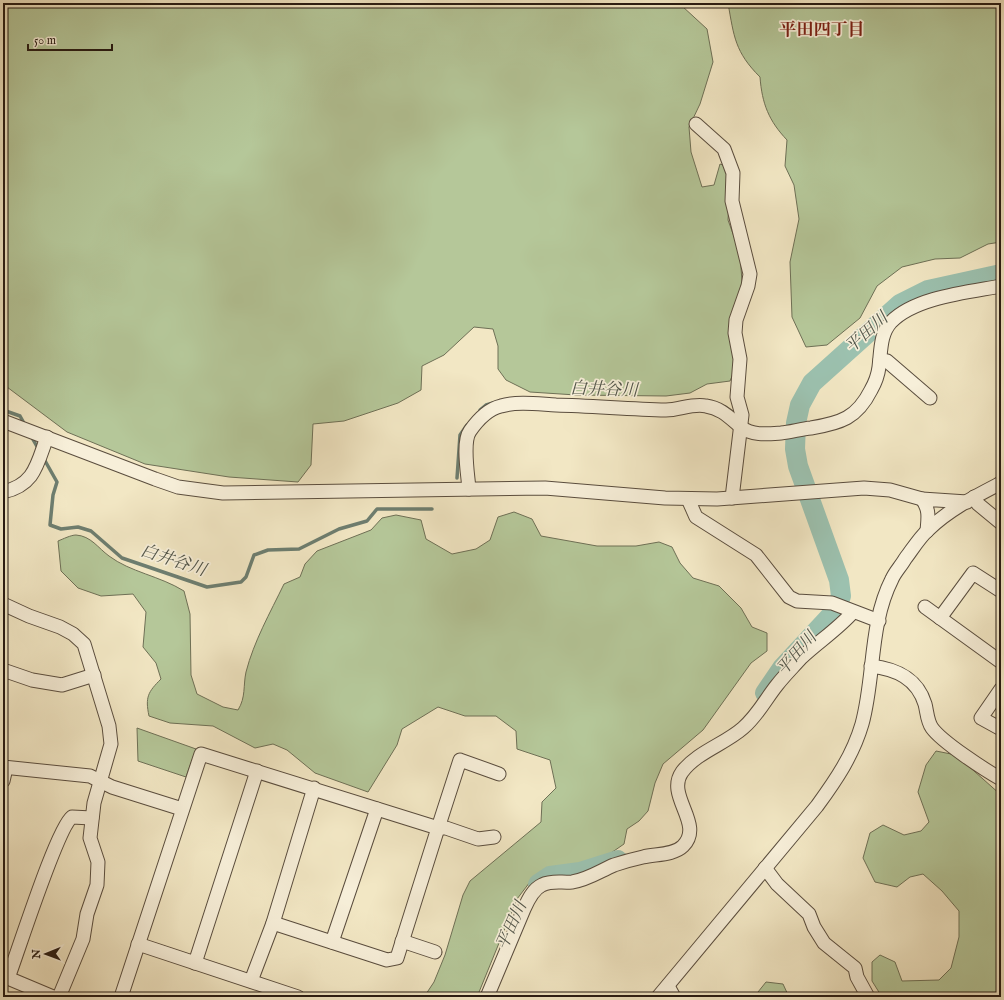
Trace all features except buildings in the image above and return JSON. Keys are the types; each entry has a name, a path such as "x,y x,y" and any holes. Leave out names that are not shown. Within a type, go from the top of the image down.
{"street":[{"path":"696,124 724,149 733,174 732,201 750,274 748,286 736,320 735,333 740,359 737,397 742,410 742,428 732,498"},
{"path":"469,489 466,441 469,432 487,412 500,406 514,404 542,404 666,410 700,405 708,406 723,412 742,428 758,434 785,432 835,424 847,419 857,411 876,381 882,340 885,330 892,321 908,310 955,293 1000,288"},
{"path":"880,360 887,361 930,398"},
{"path":"3,421 155,479 178,487 203,491 319,492 545,488 620,495 688,499 732,498 864,488 890,490 922,499 971,499 1001,523"},
{"path":"3,492 24,484 34,471 47,437"},
{"path":"658,997 817,806 836,780 852,752 862,723 884,597 892,578 927,531 943,517 971,499 1001,483"},
{"path":"688,499 696,517 756,555 790,597 797,601 843,607 879,621"},
{"path":"922,499 927,506 929,515 927,531"},
{"path":"940,618 973,573 999,586"},
{"path":"3,604 29,616 60,627 73,634 84,644 109,726 111,744 100,780 92,818 90,838 98,862 97,885 87,914 83,939 59,997"},
{"path":"487,997 524,909 531,895 541,885 554,882 572,882 596,874 614,865 642,857 674,852 683,846 690,831 688,819 682,807 679,794 678,782 681,772 692,761 743,729 758,714 777,686 802,658 845,621 843,607"},
{"path":"925,607 1001,662"},
{"path":"871,666 887,668 903,674 913,683 923,696 932,728 981,768 1001,779"},
{"path":"3,670 32,680 62,685 94,675"},
{"path":"1001,689 980,718 1001,728"},
{"path":"121,997 201,754 314,788 438,828 446,828 478,839 494,837"},
{"path":"272,923 388,960 397,958 460,760 499,774"},
{"path":"3,781 5,768 90,776 112,787 182,809"},
{"path":"195,963 257,771"},
{"path":"251,981 272,923 314,788"},
{"path":"332,942 377,809"},
{"path":"53,997 6,977 67,821 72,817 92,818"},
{"path":"765,868 777,884 809,914 814,927 824,943 855,968 857,977 868,997"},
{"path":"402,941 435,952"},
{"path":"138,944 298,997"},
{"path":"668,986 674,997"}],"green space":[{"path":"3,3 673,3 682,6 707,29 713,62 700,104 689,127 691,152 702,187 714,185 720,164 731,168 728,220 740,253 742,282 733,319 735,369 730,381 707,384 690,393 666,396 576,395 530,392 506,380 498,369 498,346 493,329 474,327 444,355 422,366 421,390 398,403 344,421 313,424 311,465 298,482 229,477 145,464 67,432 3,384"},
{"path":"728,3 1001,3 1001,242 988,244 960,258 935,259 902,267 877,286 860,318 827,345 806,347 792,317 790,262 799,219 794,185 785,166 787,140 775,126 768,112 763,96 760,77 740,52 734,35"},
{"path":"514,512 532,519 541,536 597,546 636,546 659,542 672,547 680,563 693,578 719,586 741,608 752,627 767,633 767,651 751,663 703,730 663,764 655,783 648,811 639,821 627,829 624,844 595,864 533,878 517,899 477,997 424,997 434,982 445,955 463,895 470,881 541,822 542,802 556,788 550,760 517,749 516,731 496,716 465,716 438,707 402,729 397,745 368,792 315,773 287,750 273,744 255,748 213,726 170,723 149,716 147,704 150,691 161,679 156,663 143,647 146,612 133,594 101,596 78,588 61,571 58,541 74,535 81,536 90,540 105,553 126,566 165,581 184,591 190,614 191,675 197,694 223,707 238,710 242,701 246,672 253,649 284,584 300,577 305,564 317,551 371,530 382,518 396,515 421,520 426,539 452,554 476,549 490,540 498,517"},
{"path":"137,728 196,749 186,777 138,761"},
{"path":"936,751 956,755 1001,795 1001,997 882,997 872,981 872,962 880,955 895,962 902,981 939,980 951,968 959,937 959,911 942,891 923,874 910,877 897,887 875,882 863,858 870,833 883,825 904,835 921,831 929,822 918,792 926,765"},
{"path":"766,982 783,984 789,997 754,997"}],"waterway":[{"name":"平田川","path":"765,693 782,668 835,611 841,596 839,580 798,466 795,449 796,423 800,405 812,383 900,304 928,290 1001,274"},
{"name":"白井谷川","path":"480,410 486,405 493,403"},
{"name":"白井谷川","path":"725,407 738,416"},
{"name":"白井谷川","path":"3,410 20,416 25,425"},
{"name":"白井谷川","path":"788,426 796,423"},
{"name":"白井谷川","path":"457,478 460,435 467,425"},
{"name":"白井谷川","path":"31,436 39,450"},
{"name":"白井谷川","path":"44,459 57,482 53,495 50,525 61,529 78,527 91,531 122,558 207,587 241,582 246,577 254,555 268,550 299,549 339,529 367,521 377,509 432,509"},
{"name":"平田川","path":"538,884 550,876 580,872 618,860"}],"district":[{"name":"平田四丁目","path":"822,30"}]}
